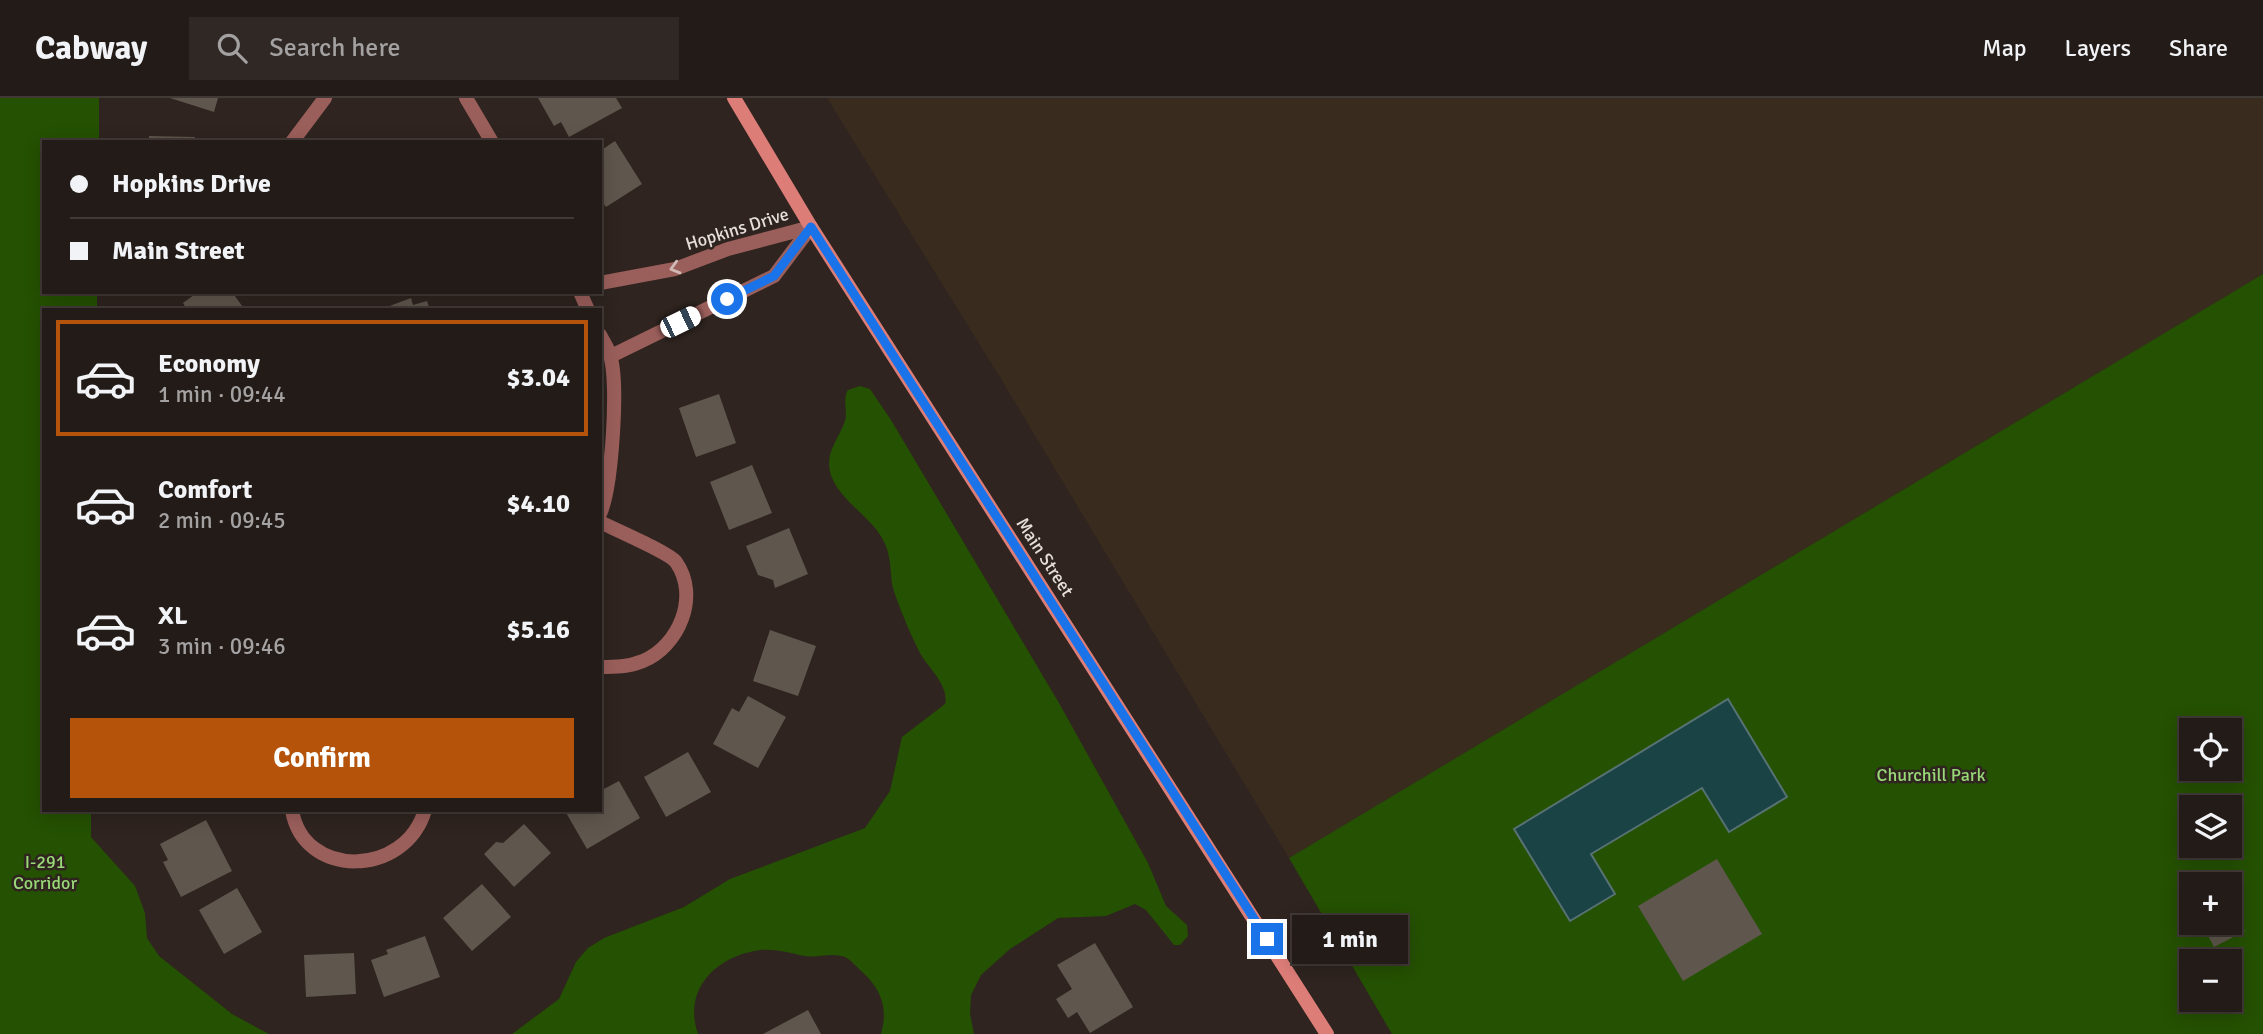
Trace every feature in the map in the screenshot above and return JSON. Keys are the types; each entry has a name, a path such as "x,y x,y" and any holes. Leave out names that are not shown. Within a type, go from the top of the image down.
{"main road":[{"name":"Main Street","path":"734,98 811,227 1327,1034"}],"street":[{"path":"294,140 325,98"},
{"path":"466,98 491,140"},
{"name":"Hopkins Drive","path":"602,284 675,269 728,249 811,227"},
{"name":"Hopkins Drive","path":"611,356 774,276 811,227"},
{"path":"602,338 611,356 612,438 608,497 602,510"},
{"path":"602,523 676,560 686,586 685,613 669,643 636,663 602,667"},
{"path":"293,812 304,835 319,850 341,860 364,862 387,857 407,843 421,824 424,812"}],"shaded area":[{"path":"827,98 2263,98 2263,274 1289,858 1001,379"}],"green space":[{"name":"I-291 Corridor","path":"0,98 99,98 99,140 42,140 42,294 97,294 97,308 42,308 42,812 91,812 91,837 135,886 145,913 147,938 159,956 232,1014 269,1034 0,1034"},
{"name":"Churchill Park","path":"2263,274 2263,1034 1392,1034 1289,858"},
{"path":"860,386 870,389 891,420 1059,703 1148,863 1166,906 1187,925 1188,936 1180,945 1174,945 1146,910 1135,904 1106,916 1058,918 1010,949 981,975 971,995 970,1014 974,1034 881,1034 884,1015 881,998 872,982 848,959 836,955 809,956 761,950 731,959 707,977 695,1002 694,1017 698,1034 512,1034 559,999 576,962 588,948 604,938 684,907 730,879 865,828 890,791 902,737 945,704 942,685 919,652 897,600 885,544 875,528 839,490 829,468 831,451 845,421 846,393"}],"water":[{"path":"1728,699 1787,797 1729,832 1702,788 1591,854 1615,894 1570,921 1514,829"}],"building":[{"path":"170,98 218,98 214,112"},
{"path":"538,98 616,98 622,108 569,137 561,122 554,126"},
{"path":"149,136 195,137 195,140 149,140"},
{"path":"615,141 642,184 606,207 602,202 602,150"},
{"path":"195,294 233,294 244,308 186,308 183,303"},
{"path":"411,298 413,305 427,301 429,308 384,308"},
{"path":"719,394 736,443 696,457 679,408"},
{"path":"752,465 772,513 729,530 710,482"},
{"path":"789,528 808,574 775,588 773,580 758,575 746,546"},
{"path":"770,630 816,646 798,696 753,681"},
{"path":"748,696 786,717 758,768 713,744 732,708 739,712"},
{"path":"688,752 711,792 666,817 644,777"},
{"path":"619,781 640,818 587,849 566,812 602,812 602,790"},
{"path":"206,820 232,871 181,897 163,862 168,860 160,844"},
{"path":"524,824 551,853 514,887 484,854 496,842 503,843"},
{"path":"1717,859 1762,934 1683,981 1638,906"},
{"path":"482,884 511,917 472,951 443,918"},
{"path":"237,888 262,932 224,954 199,910"},
{"path":"2208,935 2237,935 2214,947"},
{"path":"425,936 440,977 384,997 371,960 388,954 386,950"},
{"path":"1095,943 1133,1007 1090,1033 1077,1012 1068,1018 1056,999 1072,989 1057,965"},
{"path":"354,953 356,994 306,997 304,955"},
{"path":"808,1010 821,1034 763,1034"}],"route":[{"path":"727,299 774,276 811,227 1267,939"}]}
